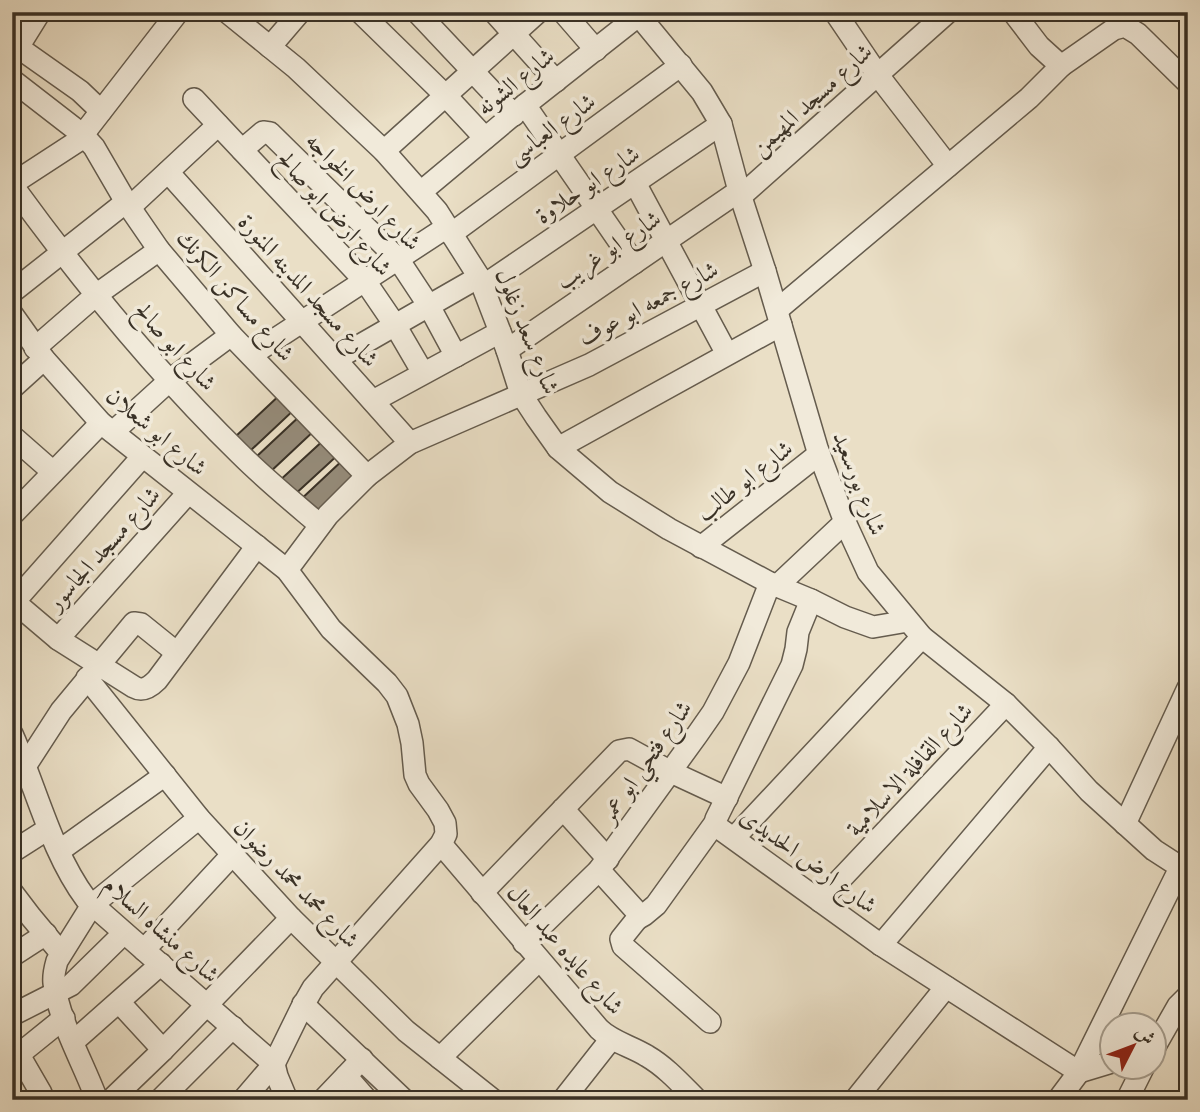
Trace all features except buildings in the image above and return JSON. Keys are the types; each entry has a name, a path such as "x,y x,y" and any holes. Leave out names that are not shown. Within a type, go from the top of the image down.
{"street":[{"path":"40,12 14,49 80,90 101,111"},
{"path":"12,185 71,147 83,135 178,12"},
{"name":"شارع سعد زغلول","path":"228,12 296,68 422,191 481,282 521,394 558,448 610,492 669,529 774,585 873,627 915,629"},
{"path":"270,47 300,12"},
{"path":"360,12 485,138"},
{"path":"417,12 473,72 519,110 559,155 634,263"},
{"path":"494,12 556,81"},
{"path":"384,151 538,12"},
{"path":"563,12 596,50"},
{"path":"835,12 877,74 948,166"},
{"path":"915,12 928,30"},
{"name":"شارع مسجد المهيمن","path":"739,194 948,12"},
{"path":"1013,12 1040,46 1061,66"},
{"name":"شارع الشونه","path":"422,191 639,13"},
{"name":"شارع بورسعيد","path":"639,13 702,92 721,124 739,194 765,271 819,454 868,572 915,629 1006,704 1089,791 1154,850 1184,870"},
{"path":"558,448 727,354 779,318 948,166 1029,98 1061,66 1114,29 1125,26 1138,34 1188,83"},
{"name":"شارع العباسى","path":"251,355 398,259 449,230 559,155 681,65"},
{"name":"شارع مساكن الكرنك","path":"12,80 83,135 94,147 128,205 159,250 231,335 367,476"},
{"name":"شارع ارض ابو صالح","path":"194,99 365,281 423,373"},
{"name":"شارع ابو حلاوة","path":"481,282 597,209 721,124"},
{"path":"12,292 128,205 218,125"},
{"name":"شارع ارض الخواجه","path":"242,150 263,132 270,133 398,259 429,306 456,356"},
{"name":"شارع مسجد المدينه المنورة","path":"168,172 410,443"},
{"path":"635,183 727,354"},
{"name":"شارع ابو صالح","path":"12,185 62,254 169,381 241,455 320,525"},
{"name":"شارع ابو غريب","path":"373,401 456,356 504,341 634,263 739,194"},
{"path":"12,388 96,295 159,250"},
{"name":"شارع جمعه ابو عوف","path":"287,570 320,525 367,476 410,443 589,365 765,271"},
{"path":"336,359 429,306 481,282"},
{"name":"شارع ابو شعلان","path":"12,314 40,354 107,427 287,570 331,629 375,670 397,696 408,724 415,775 445,823 446,834 440,844"},
{"path":"12,515 53,472 107,427 231,335"},
{"path":"12,436 53,472"},
{"name":"شارع ابو طالب","path":"701,547 819,454"},
{"path":"142,457 13,601 93,671 139,690 157,680 257,547"},
{"name":"شارع مسجد الجاسور","path":"58,639 188,493"},
{"path":"774,585 845,522"},
{"name":"شارع فتحي ابو عمر","path":"524,943 603,865 713,712 739,663 774,585"},
{"name":"شارع ارض الحديدى","path":"811,600 798,632 792,665 715,823 716,826 881,945 1079,1072"},
{"path":"21,764 132,625 141,624 177,653"},
{"path":"734,838 915,629"},
{"name":"شارع محمد محمد رضوان","path":"93,671 165,775 232,855 291,918 406,1031 485,1098"},
{"path":"1125,824 1188,688"},
{"name":"شارع القافلة الاسلامية","path":"820,901 1006,704"},
{"name":"شارع منشاه السلام","path":"12,734 21,764 48,828 77,886 92,905 274,1065"},
{"path":"881,945 1049,747"},
{"path":"482,893 619,751 624,749 629,749 727,798"},
{"path":"60,851 165,775"},
{"path":"563,809 635,909 638,919"},
{"path":"97,1100 64,1018 54,982 54,971 61,953 92,905 199,818"},
{"path":"710,1022 623,946 621,939 638,919 656,905 715,823"},
{"path":"12,852 48,828"},
{"path":"243,1100 274,1065 313,988 440,844"},
{"name":"شارع عايده عبد العال","path":"440,844 593,1023 611,1039 655,1061 697,1100"},
{"path":"144,950 232,855"},
{"path":"1058,1100 1079,1072 1184,870"},
{"path":"14,898 61,953"},
{"path":"111,1100 291,918"},
{"path":"12,1015 71,985 124,933"},
{"path":"12,956 46,934"},
{"path":"440,1058 539,960"},
{"path":"73,1042 161,964"},
{"path":"855,1100 946,987"},
{"path":"1168,1024 1178,1006 1188,996"},
{"path":"119,1002 163,1050"},
{"path":"303,1004 404,1100"},
{"path":"40,1100 41,1093 17,1051 64,1018"},
{"path":"160,1100 233,1027"},
{"path":"563,1100 611,1039"},
{"path":"323,1100 362,1059"},
{"path":"274,1065 287,1100"},
{"path":"1079,1072 1098,1066"},
{"path":"346,1076 367,1100"},
{"path":"1127,1100 1137,1080"}]}
